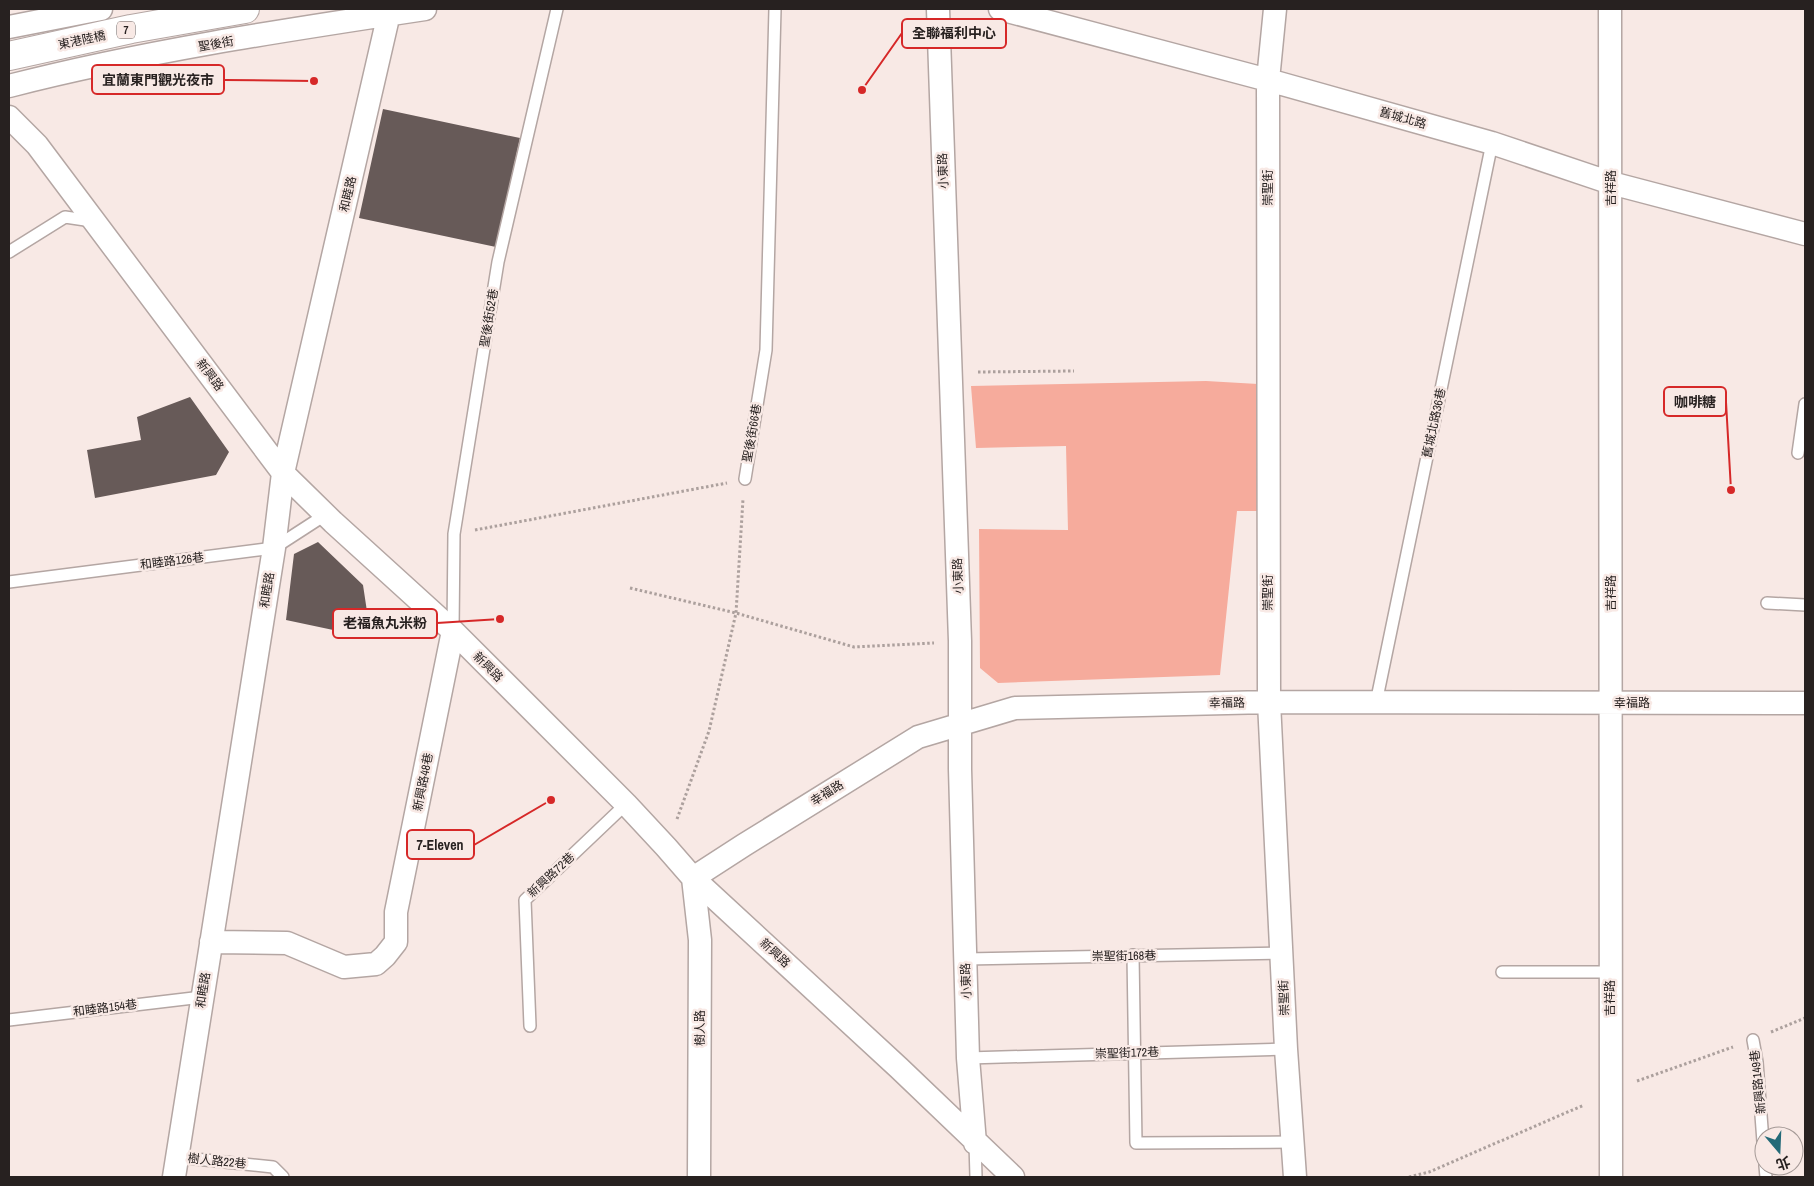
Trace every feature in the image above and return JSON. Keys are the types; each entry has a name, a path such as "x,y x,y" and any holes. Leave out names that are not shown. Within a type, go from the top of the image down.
{"main road":[{"name":"東港陸橋","path":"9,56 130,29 245,9"}],"street":[{"path":"9,27 101,9"},
{"name":"聖後街","path":"9,86 70,70 390,11 425,9"},
{"name":"小東路","path":"938,9 960,641 960,723 968,1058 975,1143"},
{"name":"舊城北路","path":"1000,9 1268,80 1492,144 1611,183 1805,234"},
{"name":"崇聖街","path":"1275,9 1268,80 1268,702 1286,1049 1295,1177"},
{"name":"吉祥路","path":"1610,9 1611,1177"},
{"name":"和睦路","path":"175,1167 274,548 283,473 390,11"},
{"name":"新興路","path":"9,117 37,145 283,473 325,515 452,632 626,804 693,878 899,1068 975,1143 1013,1177"},
{"name":"新興路48巷","path":"211,942 287,943 344,967 376,964 396,942 396,912 452,632"},
{"name":"幸福路","path":"693,878 918,737 1015,708 1268,702 1805,703"},
{"name":"樹人路","path":"693,878 700,940 699,1177"}],"lane":[{"name":"聖後街52巷","path":"452,632 454,534 498,262 557,9"},
{"name":"聖後街66巷","path":"744,479 766,350 775,9"},
{"name":"舊城北路36巷","path":"1376,703 1492,144"},
{"path":"9,252 65,217 96,222"},
{"path":"1798,453 1805,404"},
{"name":"和睦路126巷","path":"9,582 274,548 325,515"},
{"path":"1767,603 1805,605"},
{"name":"新興路72巷","path":"530,1026 525,900 626,804"},
{"name":"崇聖街168巷","path":"966,959 1282,952"},
{"path":"1133,955 1136,1144 1293,1142"},
{"path":"1502,972 1610,972"},
{"name":"和睦路154巷","path":"9,1020 202,997"},
{"name":"新興路149巷","path":"1753,1040 1757,1062 1762,1126"},
{"name":"崇聖街172巷","path":"968,1058 1286,1049"},
{"path":"975,1143 976,1177"},
{"name":"樹人路22巷","path":"175,1167 273,1167 284,1177"}],"path":[{"path":"950,372 1074,371"},
{"path":"454,534 744,479"},
{"name":"聖後街66巷","path":"666,846 709,731 736,613 744,479"},
{"path":"630,588 736,613 854,647 960,641"},
{"path":"1409,1177 1429,1172 1647,1077 1753,1040 1805,1018"}],"shaded area":[{"path":"1206,381 1258,384 1257,511 1237,511 1220,675 998,683 980,668 979,529 1068,530 1066,446 976,448 971,386"}],"building":[{"path":"383,109 520,138 496,247 359,218"},
{"path":"190,397 229,452 216,475 95,498 87,450 141,440 137,417"},
{"path":"318,542 363,585 371,638 286,620 294,554"}],"place":[{"name":"宜蘭東門觀光夜市","path":"314,81"},
{"name":"全聯福利中心","path":"862,90"},
{"name":"咖啡糖","path":"1731,490"},
{"name":"老福魚丸米粉","path":"500,619"},
{"name":"7-Eleven","path":"551,800"}]}
